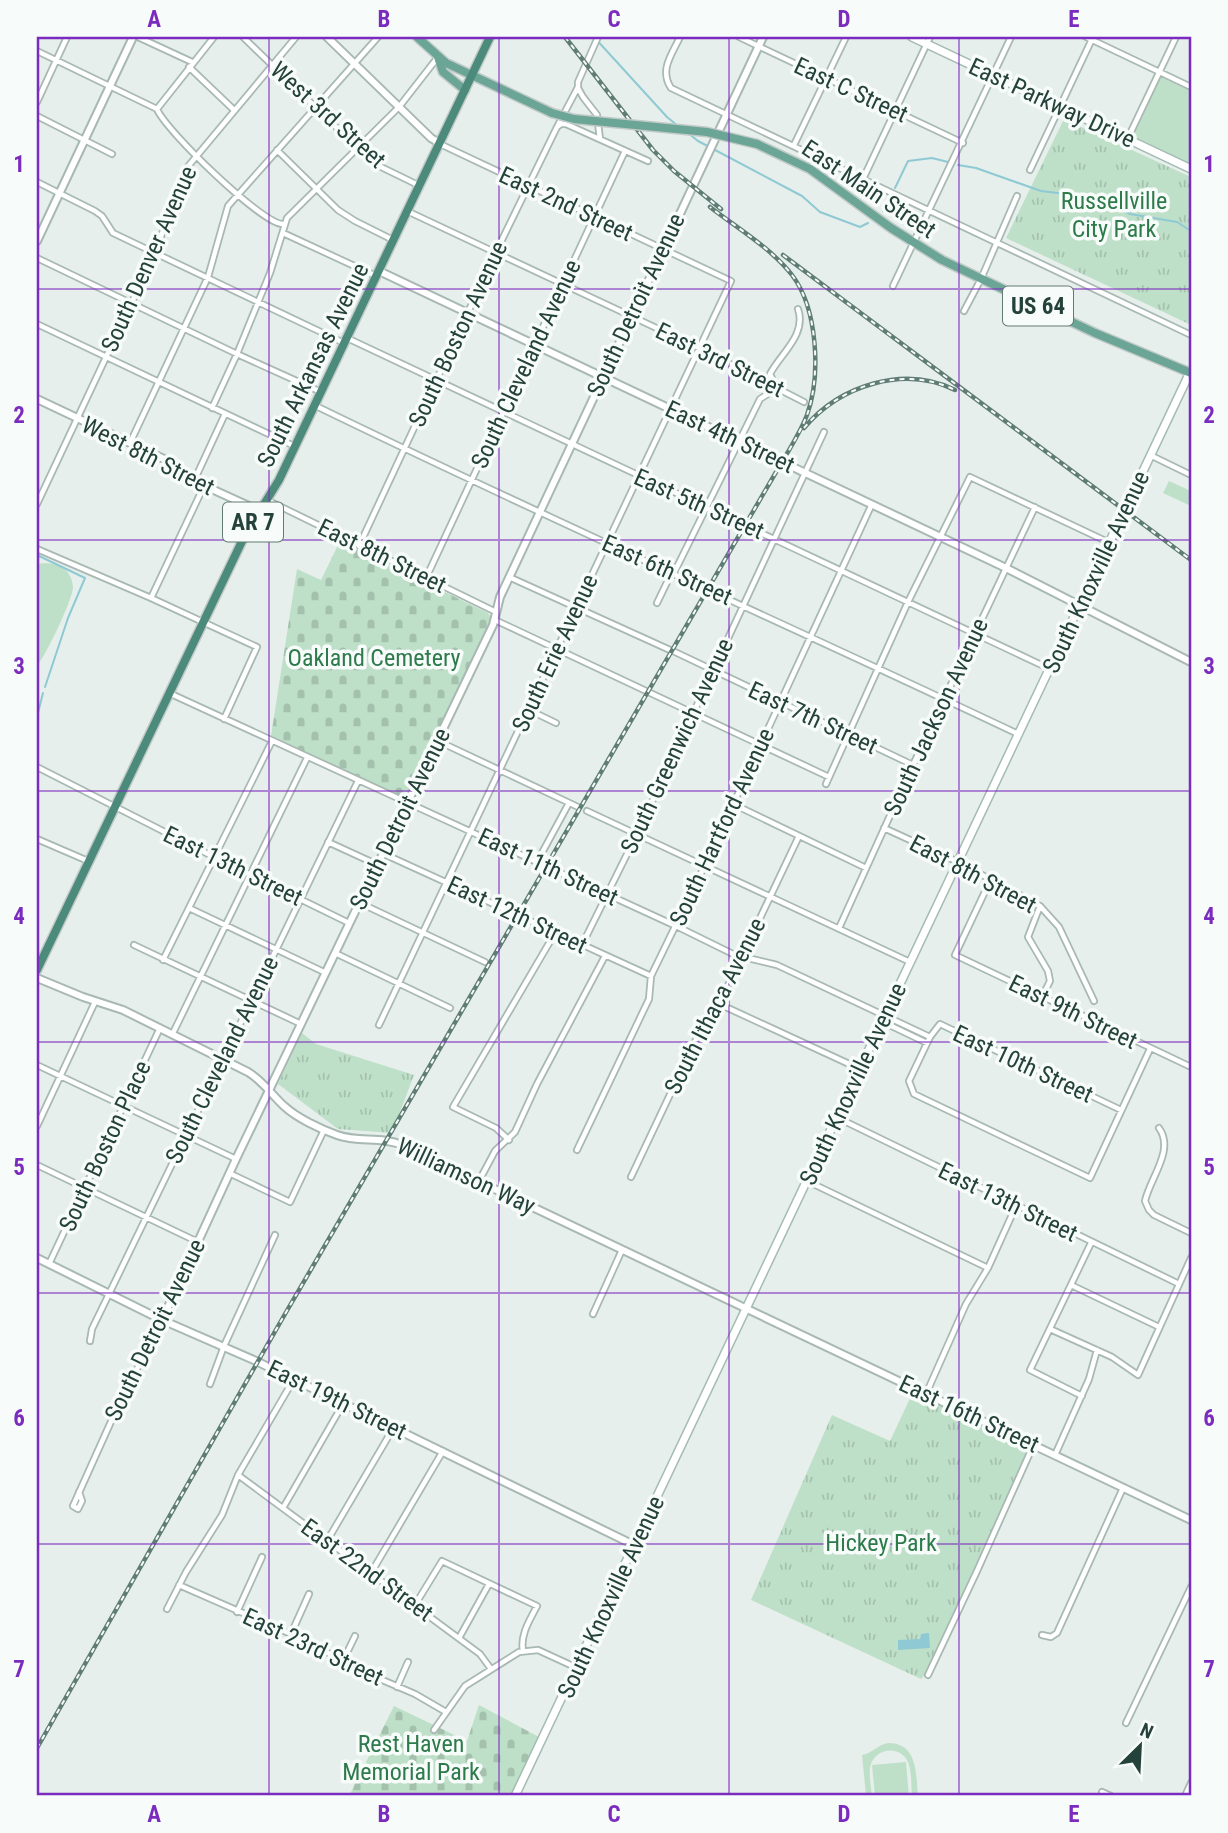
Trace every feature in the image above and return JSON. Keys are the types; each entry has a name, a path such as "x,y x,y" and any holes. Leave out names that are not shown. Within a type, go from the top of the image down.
{"highway":[{"name":"AR 7","path":"472,75 490,37"},
{"name":"South Arkansas Avenue","path":"37,970 168,692 245,535 267,500 315,406 472,75"}],"main road":[{"name":"US 64","path":"417,37 438,57 472,75"},
{"name":"East Parkway Drive","path":"912,37 929,40 994,75 1191,169"},
{"path":"438,57 443,72 465,90"},
{"name":"East Main Street","path":"472,75 552,113 574,119 715,133 757,144 810,169 915,244 981,279 1095,333 1191,372"},
{"name":"South Knoxville Avenue","path":"516,1796 1191,372"}],"street":[{"path":"37,102 67,37"},
{"path":"37,241 83,140 136,37 190,64 234,110"},
{"path":"157,109 214,37"},
{"name":"West 3rd Street","path":"243,37 377,165 419,186"},
{"name":"South Denver Avenue","path":"37,504 155,253 181,178 197,155 296,37"},
{"path":"327,37 439,144"},
{"path":"130,444 208,277 224,217 236,195 378,37"},
{"path":"680,37 666,67 666,80 671,88 1191,335"},
{"name":"East C Street","path":"739,37 963,143"},
{"name":"South Detroit Avenue","path":"79,1492 229,1173 438,741 495,616 499,597 538,512 763,37"},
{"path":"794,145 846,37"},
{"path":"893,286 1011,37"},
{"path":"1127,139 1176,37"},
{"path":"1030,170 1090,38 1191,87"},
{"name":"South Boston Avenue","path":"359,546 435,380 578,86 597,39"},
{"path":"863,179 929,40"},
{"path":"37,51 157,109 159,116 174,133 236,195 272,222 283,224"},
{"path":"212,408 258,301 283,233 283,224 399,107 438,57"},
{"path":"578,86 597,115 600,139"},
{"path":"37,116 112,154"},
{"path":"559,125 566,124 648,161"},
{"name":"East 2nd Street","path":"439,144 731,281"},
{"path":"277,150 338,210 355,222 393,240"},
{"name":"South Cleveland Avenue","path":"426,578 625,151"},
{"name":"East 5th Street","path":"37,182 102,216 113,233 435,380 1050,669"},
{"path":"964,310 981,279 995,241 1017,196"},
{"name":"East 3rd Street","path":"407,211 699,348 804,402"},
{"path":"283,233 378,273"},
{"path":"37,258 237,355 321,392"},
{"name":"East 4th Street","path":"378,273 1006,568 1191,662"},
{"name":"South Erie Avenue","path":"379,1025 731,281"},
{"path":"775,386 770,374 776,362 788,350 797,332 800,321 798,309"},
{"path":"37,324 295,446"},
{"path":"657,603 707,509 760,399 771,392 784,391"},
{"name":"West 8th Street","path":"37,399 166,460 194,481 260,511"},
{"name":"East 6th Street","path":"315,406 1019,734"},
{"path":"194,481 225,414"},
{"name":"South Greenwich Avenue","path":"582,945 637,834 824,432"},
{"path":"1152,456 1191,475"},
{"path":"826,784 877,667 970,477 1110,543"},
{"path":"151,598 204,486"},
{"name":"East 8th Street","path":"267,500 426,578 556,650 829,777"},
{"name":"South Hartford Avenue","path":"577,1150 649,999 651,976 872,505"},
{"name":"South Jackson Avenue","path":"839,928 1035,507"},
{"path":"37,549 257,647 224,719"},
{"name":"East 7th Street","path":"509,577 673,651 913,765"},
{"name":"East 11th Street","path":"168,692 741,957 777,965 927,1043"},
{"path":"528,710 556,723"},
{"path":"163,960 272,741"},
{"path":"438,741 578,807"},
{"path":"173,1033 307,758"},
{"name":"East 13th Street","path":"37,767 350,923"},
{"name":"South Cleveland Avenue","path":"90,1341 92,1329 358,781"},
{"path":"537,862 569,803"},
{"path":"733,804 866,868"},
{"path":"587,811 911,963"},
{"name":"East 8th Street","path":"884,828 958,862 1040,906 1059,927 1094,1002"},
{"name":"South Ithaca Avenue","path":"631,1177 710,1010 723,996 799,836"},
{"path":"37,839 89,862"},
{"path":"328,842 378,866"},
{"name":"East 12th Street","path":"384,854 651,976"},
{"name":"East 9th Street","path":"990,881 955,955 1191,1068"},
{"path":"360,903 485,962"},
{"path":"1040,906 1028,937 1048,971 1050,981 1042,997"},
{"path":"189,908 326,973"},
{"path":"509,1140 496,1128 453,1107 555,933"},
{"path":"134,945 301,1025"},
{"path":"335,953 450,1008"},
{"path":"479,1181 495,1151 515,1132 537,1084 605,956"},
{"name":"Williamson Way","path":"37,978 161,1027 256,1076 291,1112 324,1129 346,1138 396,1142 748,1308"},
{"path":"37,1126 95,1002"},
{"path":"718,1003 860,1070"},
{"name":"East 11th Street","path":"884,1019 930,1037"},
{"name":"East 10th Street","path":"930,1037 940,1024 1121,1110"},
{"name":"South Boston Place","path":"49,1265 161,1027"},
{"path":"930,1037 909,1081 914,1094 1090,1178 1150,1049"},
{"path":"37,1065 236,1159"},
{"name":"East 13th Street","path":"838,1118 1179,1284"},
{"path":"1159,1128 1164,1134 1163,1153 1145,1201 1154,1215 1191,1233"},
{"path":"229,1173 290,1202 324,1129"},
{"path":"37,1165 198,1242"},
{"path":"807,1181 988,1268"},
{"path":"926,1394 1016,1206"},
{"path":"209,1384 275,1235"},
{"path":"1082,1396 1030,1370 1091,1242"},
{"path":"593,1314 622,1249"},
{"name":"East 19th Street","path":"37,1258 162,1320 224,1346 394,1427 636,1546"},
{"path":"1050,1329 1112,1357 1138,1375 1191,1258"},
{"path":"1071,1285 1159,1328"},
{"name":"East 16th Street","path":"748,1308 1191,1520"},
{"path":"1055,1455 1082,1396 1097,1350"},
{"path":"167,1609 222,1515 238,1475 294,1379"},
{"path":"283,1508 344,1403"},
{"path":"327,1541 394,1427"},
{"path":"928,1675 1034,1445"},
{"path":"371,1573 443,1451"},
{"name":"East 22nd Street","path":"238,1475 480,1654 491,1669"},
{"path":"1042,1635 1051,1637 1057,1633 1124,1488"},
{"path":"237,1612 262,1557"},
{"path":"415,1605 442,1562 537,1606 523,1634 523,1651"},
{"path":"459,1638 489,1584"},
{"name":"East 23rd Street","path":"179,1585 291,1634 415,1694 446,1712"},
{"path":"1126,1723 1191,1587"},
{"path":"291,1634 309,1594"},
{"path":"343,1661 355,1636"},
{"path":"435,1730 465,1686 523,1651 542,1651 578,1669"},
{"path":"397,1686 408,1662"},
{"path":"1185,1796 1191,1783"},
{"path":"1102,1792 1111,1796"}],"green space":[{"path":"1161,77 1191,91 1191,166 1132,137"},
{"name":"Russellville City Park","path":"1064,119 1191,177 1191,325 1006,238"},
{"path":"1169,481 1191,491 1191,506 1163,493"},
{"name":"Oakland Cemetery","path":"340,541 488,613 491,618 407,800 348,777 271,736 297,569 321,580"},
{"path":"37,564 61,567 72,580 73,587 69,603 37,666"},
{"path":"302,1033 316,1044 414,1075 392,1133 338,1129 278,1084"},
{"name":"Hickey Park","path":"913,1392 1030,1449 927,1672 921,1679 751,1600 832,1415 890,1441"},
{"name":"Rest Haven Memorial Park","path":"479,1705 539,1737 532,1772 519,1796 349,1796 394,1706 467,1741"},
{"path":"888,1743 905,1748 914,1761 918,1796 912,1796 911,1775 904,1756 887,1751 872,1761 872,1796 866,1796 862,1755"},
{"path":"906,1762 909,1796 875,1796 872,1765"}],"water":[{"path":"929,1633 930,1648 898,1650 898,1640 920,1639 921,1634"}],"waterway":[{"path":"594,37 678,126"},
{"path":"688,133 698,141 802,196 820,212 860,227 868,223"},
{"path":"895,188 908,161 932,158 948,162"},
{"path":"958,165 976,168 1041,191 1099,198 1130,214 1177,222 1191,231"},
{"path":"883,211 889,200"},
{"path":"37,555 85,578 68,618 45,687"},
{"path":"37,717 43,693"}],"railway":[{"path":"565,37 653,150 721,209"},
{"path":"37,1748 285,1314 804,422 811,399 815,363 812,324 801,289 784,265 710,207"},
{"path":"783,255 1191,560"},
{"path":"804,428 836,400 854,390 874,384 915,379 955,390"}]}
